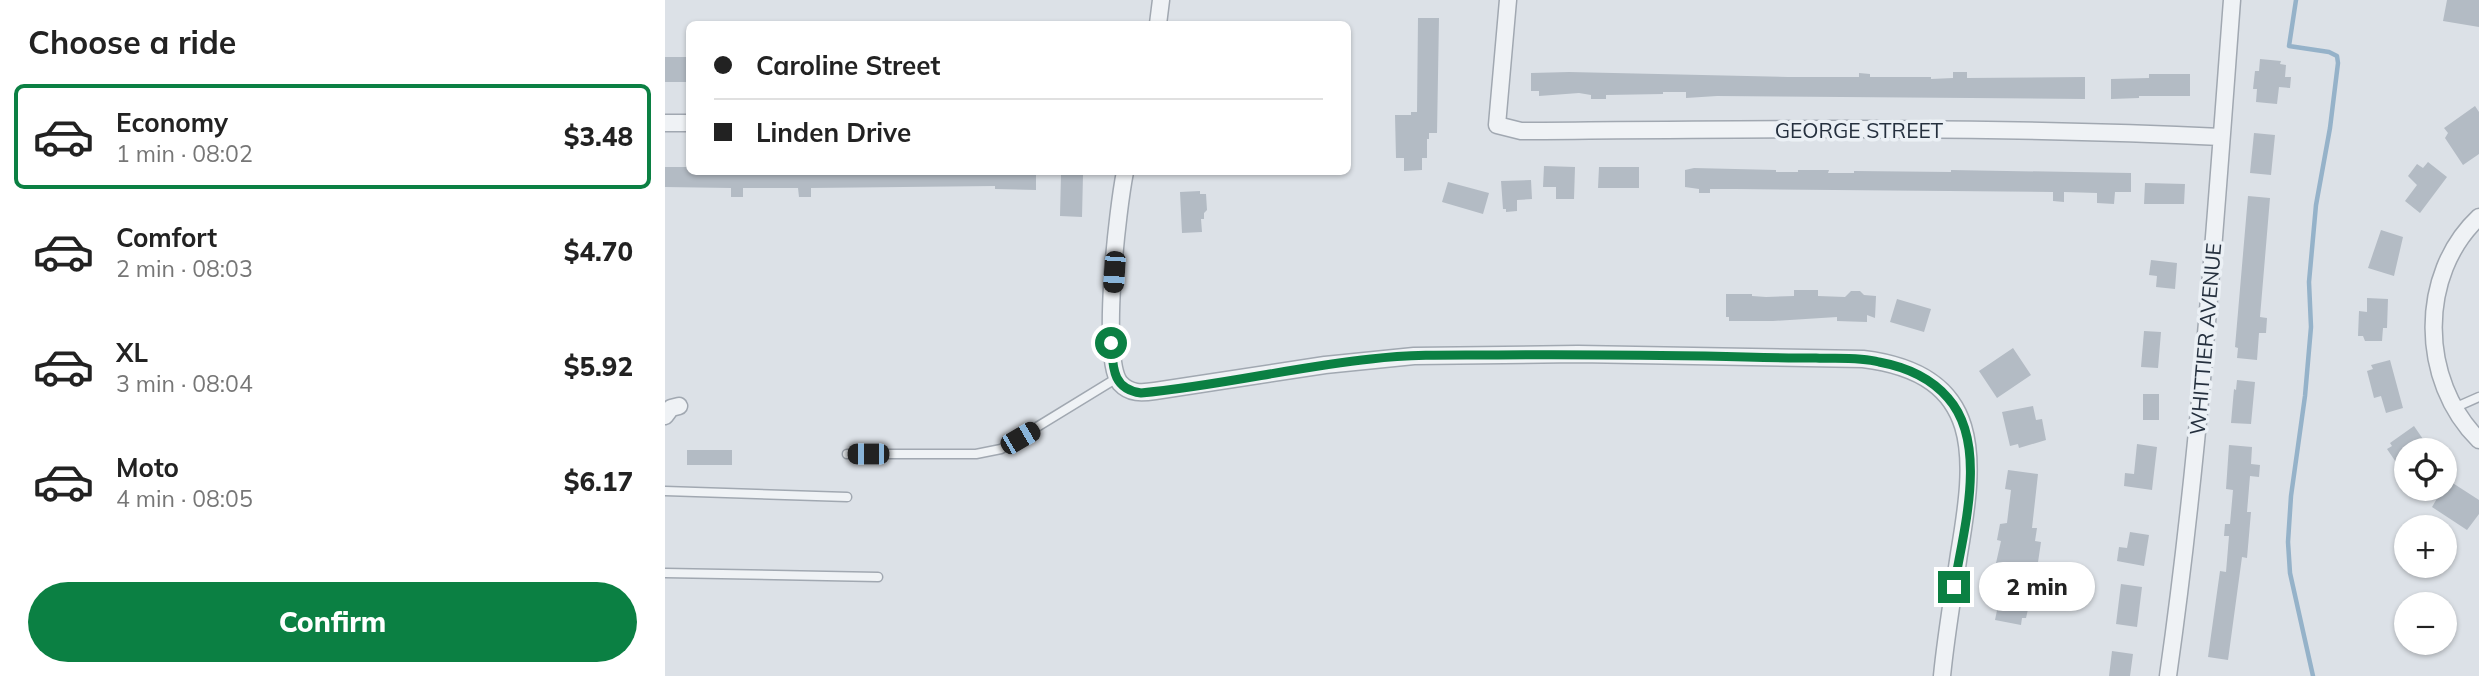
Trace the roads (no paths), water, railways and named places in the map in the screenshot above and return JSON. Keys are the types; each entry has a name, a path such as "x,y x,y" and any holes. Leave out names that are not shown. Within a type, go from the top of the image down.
{"street":[{"path":"1159,21 1161,0"},
{"name":"GEORGE STREET","path":"1508,0 1497,125 1521,131 1856,128 2126,132 2221,137"},
{"name":"WHITTIER AVENUE","path":"2168,676 2199,422 2232,0"},
{"path":"665,123 686,123"},
{"path":"1125,175 1117,222 1111,322 1113,368 1117,378 1130,391 1141,393 1348,362 1414,356 1578,354 1850,359 1877,361 1922,376 1949,399 1961,415 1970,455 1966,516 1942,676"},
{"path":"2479,216 2450,252 2436,298 2434,328 2440,374 2455,408 2479,440"},
{"path":"665,416 671,408 679,406"}],"lane":[{"path":"847,454 976,454 1001,449 1117,378"},
{"path":"2455,408 2479,397"},
{"path":"665,491 847,497"},
{"path":"665,573 878,577"}],"waterway":[{"path":"2296,0 2289,46 2329,52 2337,56 2338,63 2316,205 2309,282 2311,327 2288,542 2290,573 2313,676"}]}
